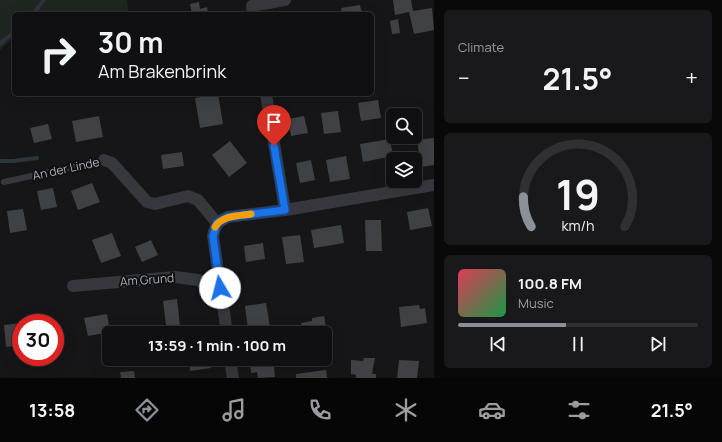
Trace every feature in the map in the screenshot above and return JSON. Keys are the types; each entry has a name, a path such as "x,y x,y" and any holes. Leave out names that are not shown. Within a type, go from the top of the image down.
{"street":[{"path":"253,12 252,6 285,0"},
{"path":"266,96 285,210"},
{"name":"An der Linde","path":"104,160 112,163 147,202 155,204 188,196 198,200 217,223"},
{"path":"226,326 213,236 217,223 228,217 285,210 434,185"},
{"name":"Am Grund","path":"73,286 174,277 198,280 220,288"},
{"path":"231,366 233,378"}],"lane":[{"name":"An der Linde","path":"4,182 104,160"}],"shaded area":[{"path":"0,0 127,0 129,12 12,12 12,39 0,50"}],"building":[{"path":"393,0 411,0 413,11 432,8 434,30 414,34 409,12 395,15"},
{"path":"199,2 200,9 207,7 208,12 192,12 190,4"},
{"path":"360,5 362,12 342,12 341,8"},
{"path":"398,19 400,33 392,34 390,21"},
{"path":"218,96 223,124 200,128 195,98"},
{"path":"378,100 381,118 361,121 358,103"},
{"path":"338,111 341,132 324,134 321,113"},
{"path":"99,116 103,137 76,142 72,121"},
{"path":"304,116 308,133 291,136 288,119"},
{"path":"48,124 52,139 34,143 30,128"},
{"path":"434,138 434,165 422,167 422,152 419,152 418,144 422,144 422,139"},
{"path":"386,140 386,144 391,144 392,152 386,152 386,157 363,162 360,144"},
{"path":"230,141 247,163 229,177 212,155"},
{"path":"182,152 184,166 163,169 161,155"},
{"path":"346,156 350,179 330,182 326,160"},
{"path":"311,160 315,180 300,183 296,163"},
{"path":"92,183 100,202 78,210 71,191"},
{"path":"53,188 57,207 41,210 37,191"},
{"path":"428,208 432,226 410,230 407,212"},
{"path":"23,209 27,230 10,233 7,211"},
{"path":"365,220 381,220 382,251 366,251"},
{"path":"341,225 344,243 314,248 311,230"},
{"path":"112,233 121,256 101,263 92,240"},
{"path":"300,235 304,262 286,264 282,237"},
{"path":"151,240 158,255 142,262 135,247"},
{"path":"263,243 265,259 246,262 244,246"},
{"path":"177,299 180,326 166,326 163,301"},
{"path":"266,303 270,326 248,326 245,306"},
{"path":"419,305 420,309 425,308 427,323 401,327 399,307"},
{"path":"107,314 109,326 102,326 102,333 88,336 84,318"},
{"path":"324,316 326,326 302,326 301,323 312,321 312,318"},
{"path":"12,324 12,346 6,347 4,325"},
{"path":"364,358 375,358 372,374 376,374 376,378 356,378 356,375 351,374 351,360 363,361"},
{"path":"399,360 419,361 417,378 397,378"},
{"path":"190,366 211,366 211,368 190,371"},
{"path":"250,366 274,366 275,377 258,378 257,372 251,373"},
{"path":"326,370 327,378 296,378 296,374"},
{"path":"134,371 135,378 121,378 120,372"}],"waterway":[{"path":"35,12 44,0"},
{"path":"0,44 12,34"},
{"path":"0,161 37,158"}],"slow traffic":[{"path":"215,227 217,223 228,217 251,214"}],"route":[{"path":"220,288 213,236 214,228 217,223 228,217 285,210 274,146"}]}
